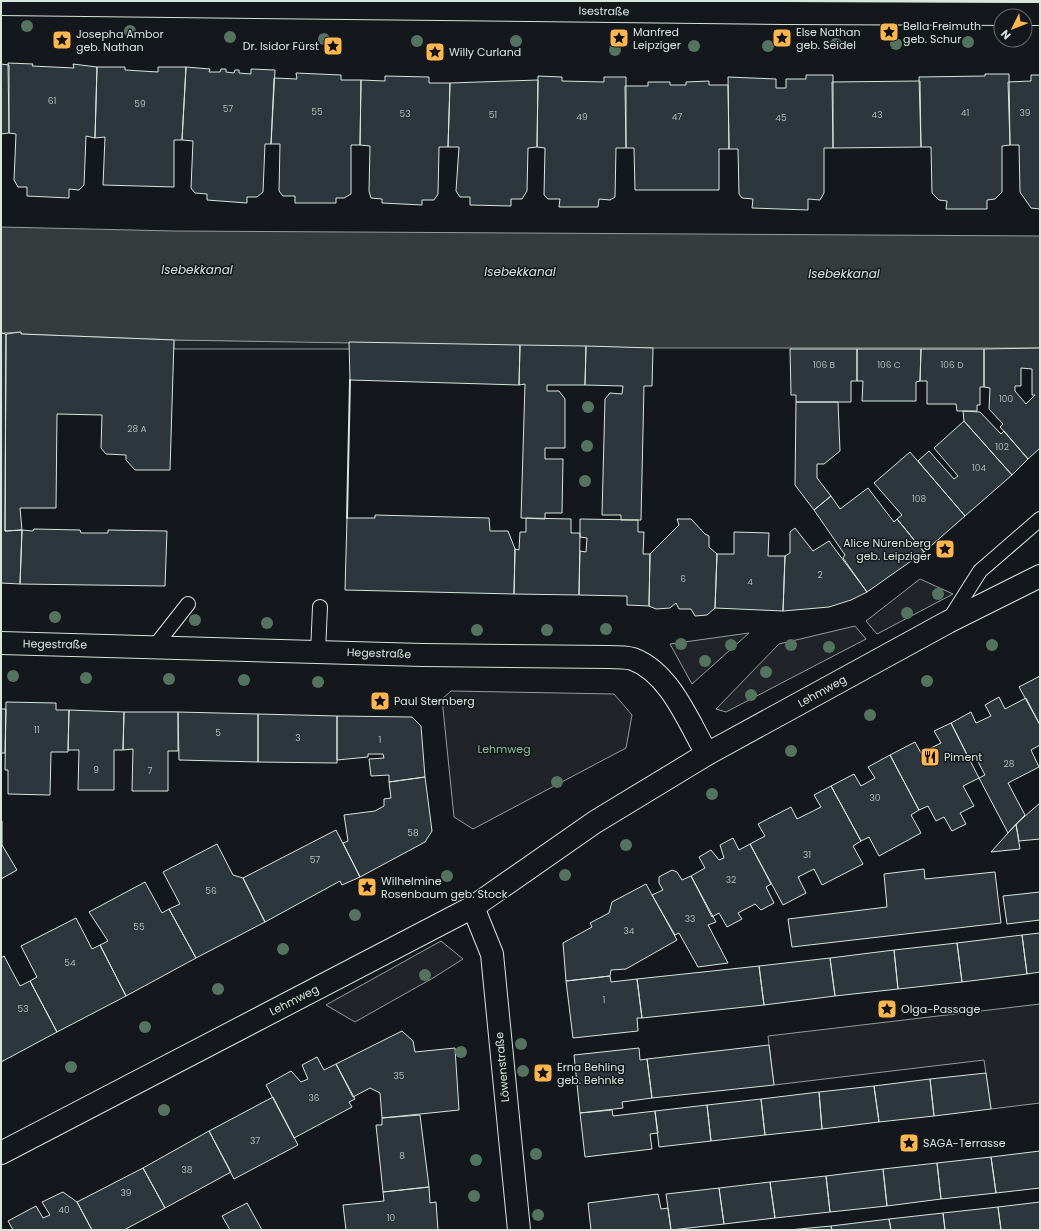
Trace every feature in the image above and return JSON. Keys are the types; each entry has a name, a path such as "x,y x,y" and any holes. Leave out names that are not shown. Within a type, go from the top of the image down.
{"street":[{"name":"Isestraße","path":"1,4 770,13 1040,14"},
{"name":"Lehmweg","path":"1,1153 473,907 595,822 707,754 948,622 1040,576"},
{"name":"Hegestraße","path":"1,643 155,646 318,652 608,657 632,659 650,668 665,681 707,754"},
{"name":"Löwenstraße","path":"473,907 492,954 518,1230"}],"lane":[{"path":"948,622 980,571 1040,519"},
{"path":"155,646 188,604"},
{"path":"318,652 320,607"}],"green space":[{"path":"174,340 349,342 350,349 174,349"},
{"path":"920,579 953,594 877,634 866,621"},
{"path":"855,626 866,639 726,712 716,709 779,644"},
{"path":"749,633 692,684 670,644"},
{"name":"Lehmweg","path":"451,691 614,694 632,715 626,748 473,829 454,817 442,699"},
{"path":"441,941 463,959 433,978 355,1022 326,1005"},
{"path":"1040,1004 1040,1103 991,1109 984,1060 774,1085 768,1036"}],"water":[{"name":"Isebekkanal","path":"1,227 175,231 1040,236 1040,348 653,348 174,340 21,334 21,332 1,333"}],"building":[{"path":"8,63 74,68 73,64 97,67 95,138 86,136 84,185 79,190 69,189 69,198 27,196 27,187 18,187 14,180 16,134 9,133"},
{"path":"1,64 9,65 9,133 1,134"},
{"path":"97,67 125,67 125,70 158,72 158,67 186,67 182,140 174,140 174,187 103,185 105,137 95,138"},
{"path":"186,67 210,69 209,72 220,72 221,69 226,69 226,72 234,73 235,70 239,70 239,73 251,74 251,69 275,70 271,144 265,144 263,192 257,197 247,197 247,203 207,200 207,194 195,193 191,188 193,141 182,140"},
{"path":"296,73 341,75 341,80 361,80 360,145 351,145 351,194 344,198 336,198 336,203 295,203 295,196 283,196 279,191 280,144 271,144 274,78 297,79"},
{"path":"985,74 1009,74 1010,145 1002,146 1002,192 995,199 987,200 987,209 946,209 947,201 939,200 932,193 931,147 921,147 919,77 985,76"},
{"path":"806,75 833,75 833,148 824,148 824,193 820,200 808,199 808,210 752,208 753,199 742,198 739,194 738,149 729,149 728,77 776,79 776,88 786,88 786,79 806,79"},
{"path":"1031,75 1040,75 1040,209 1031,208 1020,192 1019,145 1010,145 1008,82 1031,81"},
{"path":"385,76 429,77 429,83 450,83 448,147 439,147 438,194 434,200 422,200 422,205 382,203 382,199 371,198 369,191 370,146 360,145 361,80 385,81"},
{"path":"538,76 562,77 562,81 604,82 604,77 626,77 626,148 616,148 615,197 610,200 599,199 598,207 559,207 560,199 548,199 544,195 545,148 537,147"},
{"path":"538,80 537,147 528,148 527,191 522,199 511,199 511,206 470,205 470,197 460,197 456,191 459,147 448,147 450,83"},
{"path":"709,81 709,85 728,85 729,149 719,149 719,190 635,190 634,148 626,148 625,86 648,86 648,82 670,82 670,85 686,85 686,82"},
{"path":"920,81 921,147 833,148 832,82"},
{"path":"21,332 21,334 174,340 170,470 135,470 126,460 126,455 106,454 101,448 102,415 57,414 56,508 20,508 22,530 5,531 6,334"},
{"path":"1,333 6,334 5,531 22,530 20,584 1,583"},
{"path":"349,342 520,345 519,385 350,380"},
{"path":"520,345 586,346 585,385 547,385 547,391 559,391 565,399 565,448 545,448 545,459 563,459 562,513 545,513 545,519 521,518 525,384 519,385"},
{"path":"586,346 653,348 652,386 644,386 641,520 621,520 621,515 602,515 605,399 610,393 622,394 623,386 585,385"},
{"path":"1040,348 1040,448 1028,459 1000,427 1003,424 989,409 990,388 984,387 984,349","holes":["1021,368 1032,369 1032,395 1035,395 1026,404 1015,391 1015,386 1021,386"]},
{"path":"790,349 857,349 857,381 851,381 851,402 796,402 796,395 791,395"},
{"path":"857,349 921,349 920,381 916,382 916,401 862,401 863,381 857,381"},
{"path":"921,349 984,349 984,387 980,387 980,405 977,405 977,411 957,411 956,404 927,404 927,381 920,381"},
{"path":"796,402 838,402 840,451 824,464 817,464 817,478 831,496 814,510 795,485"},
{"path":"963,411 980,412 1001,434 1004,431 1028,459 1012,475 964,421"},
{"path":"964,421 1012,475 965,516 918,461 929,451 954,479 958,476 934,448"},
{"path":"910,452 965,516 924,552 897,519 902,515 874,483"},
{"path":"868,488 894,522 897,519 924,552 867,592 843,558 845,555 814,510 831,496 840,509"},
{"path":"375,515 489,518 490,531 508,531 515,549 514,594 345,590 347,518 375,518"},
{"path":"526,518 571,519 571,533 580,533 579,595 514,594 515,549 519,550 520,532 526,532"},
{"path":"580,519 638,520 638,532 644,532 643,554 650,554 649,606 627,605 627,596 579,595 580,551 586,552 587,538 580,537"},
{"path":"677,519 691,519 705,534 709,536 709,547 717,554 715,608 707,615 695,616 691,609 679,609 676,603 670,608 656,609 649,606 650,554 679,525"},
{"path":"795,528 813,551 829,541 867,592 851,600 829,607 783,611 785,556 790,553 790,532"},
{"path":"34,529 80,530 81,533 108,533 108,530 167,531 165,586 20,584 22,530 33,531"},
{"path":"734,532 769,533 768,556 785,556 783,611 715,608 717,554 734,554"},
{"path":"1040,676 1040,725 1019,687"},
{"path":"999,697 1005,709 1026,698 1040,725 1040,745 1031,750 1039,767 1008,783 1025,815 1008,833 979,778 985,775 976,758 970,761 951,723 971,712 976,723 991,716 985,705"},
{"path":"6,702 56,703 56,710 69,710 68,752 51,752 50,795 8,794 8,770 5,770"},
{"path":"1,709 6,709 5,753 1,753"},
{"path":"69,710 124,712 123,750 114,750 114,790 78,790 79,750 68,750"},
{"path":"124,712 178,712 178,751 168,751 168,791 132,791 133,749 123,750"},
{"path":"178,712 258,714 258,762 179,760"},
{"path":"258,714 337,716 337,763 258,762"},
{"path":"337,716 412,717 421,726 425,777 389,782 389,775 371,776 369,759 384,758 383,754 368,754 368,757 337,760"},
{"path":"951,723 979,778 963,786 974,806 960,813 966,824 952,831 944,817 936,821 928,806 919,810 890,755 915,742 921,753 941,743 934,731"},
{"path":"890,755 919,810 911,815 921,833 879,856 869,837 861,841 831,786 854,774 861,786 875,778 868,767"},
{"path":"425,777 432,831 425,842 360,877 343,843 348,841 344,815 375,811 384,806 384,799 391,798 389,782"},
{"path":"831,786 861,841 853,846 863,864 822,885 814,869 798,877 806,893 783,905 750,844 765,836 758,824 791,807 797,819 821,807 814,795"},
{"path":"1040,803 1040,839 1019,841 1016,824"},
{"path":"1,821 2,845 17,870 1,879"},
{"path":"1016,824 1020,849 991,852 1008,833"},
{"path":"336,830 360,877 342,885 340,881 265,922 243,878"},
{"path":"733,838 739,850 750,844 771,884 766,887 774,903 761,910 755,904 738,913 742,919 727,927 719,913 712,917 691,876 705,868 699,857 711,850 719,860 724,858 720,845"},
{"path":"217,844 233,875 243,878 265,922 196,958 169,909 180,904 163,872"},
{"path":"924,869 925,879 995,872 1001,923 792,947 788,919 887,907 884,874"},
{"path":"672,870 677,872 682,880 691,876 716,922 708,925 728,963 698,967 679,933 675,935 652,895 663,890 659,883 659,877"},
{"path":"145,882 162,913 169,909 196,958 126,996 100,945 108,941 89,912"},
{"path":"646,884 677,940 626,969 611,970 610,976 566,981 563,943 592,927 590,923 609,913 612,902"},
{"path":"1040,892 1040,920 1007,924 1003,896"},
{"path":"76,918 92,949 100,945 126,996 57,1032 30,981 37,977 21,946"},
{"path":"1040,933 1040,972 1027,974 1022,935"},
{"path":"1022,935 1027,974 962,982 957,943"},
{"path":"957,943 962,982 898,989 894,950"},
{"path":"894,950 898,989 835,996 830,958"},
{"path":"4,956 20,986 30,981 57,1032 1,1062 1,958"},
{"path":"830,958 835,996 764,1005 759,966"},
{"path":"759,966 764,1005 642,1018 637,979"},
{"path":"610,976 611,982 637,979 642,1018 637,1018 638,1031 573,1038 566,981"},
{"path":"402,1031 413,1041 415,1052 455,1048 459,1110 382,1118 380,1093 370,1088 353,1097 336,1064"},
{"path":"769,1045 774,1085 652,1098 647,1059"},
{"path":"639,1048 640,1060 647,1059 652,1098 622,1102 623,1108 580,1113 574,1055"},
{"path":"317,1057 324,1070 336,1064 355,1099 349,1102 352,1107 294,1138 266,1085 291,1071 301,1082 308,1079 302,1065"},
{"path":"986,1073 991,1109 934,1116 930,1079"},
{"path":"930,1079 934,1116 879,1122 874,1086"},
{"path":"874,1086 879,1122 822,1129 819,1092"},
{"path":"819,1092 822,1129 765,1135 761,1099"},
{"path":"273,1097 298,1145 234,1179 209,1131"},
{"path":"761,1099 765,1135 711,1141 707,1105"},
{"path":"707,1105 711,1141 659,1147 655,1111"},
{"path":"612,1110 613,1116 655,1111 658,1133 650,1134 652,1149 585,1157 580,1113"},
{"path":"420,1115 429,1187 383,1192 376,1125 382,1125 382,1118"},
{"path":"209,1131 231,1172 165,1208 143,1168"},
{"path":"1040,1151 1040,1188 996,1193 991,1157"},
{"path":"991,1157 996,1193 941,1199 937,1163"},
{"path":"937,1163 941,1199 887,1206 883,1169"},
{"path":"143,1168 165,1208 124,1230 92,1230 77,1202"},
{"path":"883,1169 887,1206 830,1212 826,1176"},
{"path":"826,1176 830,1212 775,1218 770,1182"},
{"path":"770,1182 775,1218 724,1224 719,1188"},
{"path":"429,1187 430,1203 436,1202 438,1230 346,1230 343,1205 384,1201 383,1192"},
{"path":"719,1188 724,1224 671,1230 666,1194"},
{"path":"63,1192 77,1202 92,1230 13,1230 8,1221 36,1206 43,1218 50,1215 42,1202"},
{"path":"658,1194 661,1209 668,1208 671,1230 591,1230 588,1203"},
{"path":"1040,1202 1040,1230 1001,1230 998,1207"},
{"path":"247,1203 262,1230 230,1230 222,1216"},
{"path":"998,1207 1001,1230 945,1230 943,1213"},
{"path":"943,1213 945,1230 891,1230 889,1219"},
{"path":"889,1219 891,1230 832,1230 831,1226"},
{"path":"831,1226 832,1230 789,1230"}],"wall":[{"path":"347,518 350,380"}],"place":[{"name":"Bella Freimuth geb. Schur","path":"889,32"},
{"name":"Manfred Leipziger","path":"619,38"},
{"name":"Else Nathan geb. Seidel","path":"782,38"},
{"name":"Josepha Ambor geb. Nathan","path":"62,40"},
{"name":"Dr. Isidor Fürst","path":"333,46"},
{"name":"Willy Curland","path":"435,52"},
{"name":"Alice Nürenberg geb. Leipziger","path":"945,549"},
{"name":"Paul Sternberg","path":"380,701"},
{"name":"Piment","path":"930,757"},
{"name":"Wilhelmine Rosenbaum geb. Stock","path":"367,887"},
{"name":"Olga-Passage","path":"887,1009"},
{"name":"Erna Behling geb. Behnke","path":"543,1073"},
{"name":"SAGA-Terrasse","path":"909,1143"}]}
